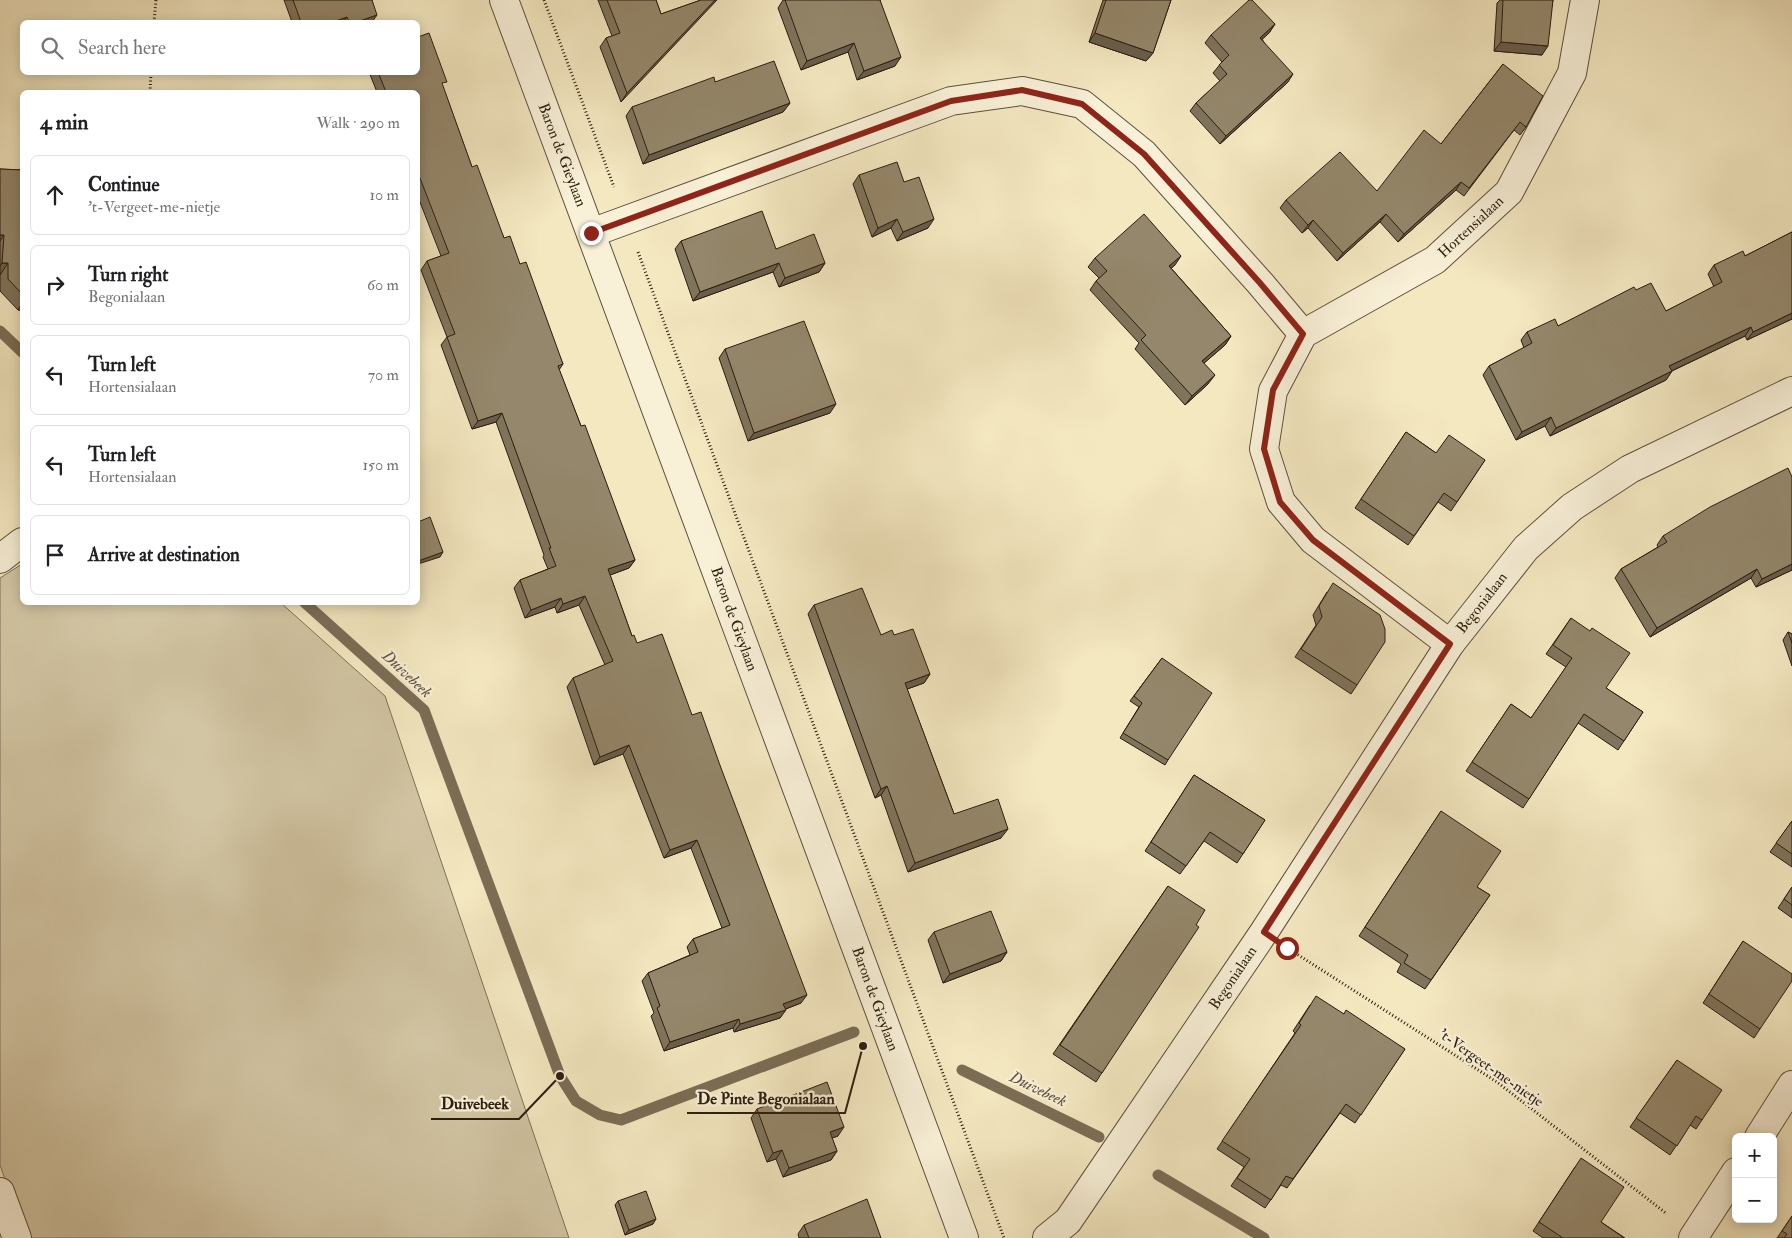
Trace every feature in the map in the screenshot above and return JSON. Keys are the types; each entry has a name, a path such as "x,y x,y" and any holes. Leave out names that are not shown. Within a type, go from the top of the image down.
{"street":[{"name":"Baron de Gieylaan","path":"504,0 964,1238"},
{"name":"Hortensialaan","path":"1303,334 1435,260 1509,192 1572,73 1585,0"},
{"path":"591,233 951,101 1022,90 1082,104 1144,154 1260,283 1303,334 1273,390 1264,449 1280,502 1313,540 1450,644"},
{"name":"Begonialaan","path":"1047,1238 1068,1221 1264,932 1450,644 1526,548 1572,507 1630,469 1792,391"},
{"path":"0,558 20,543"},
{"path":"1762,1133 1792,1085"},
{"path":"1694,1237 1732,1178"},
{"path":"0,1192 17,1238"}],"path":[{"path":"154,20 156,0"},
{"path":"544,0 1004,1238"},
{"path":"150,90 151,75"},
{"name":"'t-Vergeet-me-nietje","path":"1264,932 1497,1082 1694,1237"}],"shaded area":[{"path":"20,565 20,605 283,605 385,696 569,1238 26,1238 0,1165 0,578"}],"building":[{"path":"293,0 372,0 377,15 363,20 348,20 347,17 339,20 300,20"},
{"path":"607,0 656,0 661,14 701,0 715,0 627,93 606,38 620,33"},
{"path":"785,0 880,0 901,57 864,71 854,43 807,61"},
{"path":"1106,0 1171,0 1153,53 1095,33"},
{"path":"1249,0 1252,0 1275,24 1260,38 1293,74 1226,136 1196,103 1227,74 1219,65 1229,55 1211,35"},
{"path":"1503,0 1553,0 1548,46 1501,42"},
{"path":"429,33 447,82 442,83 472,167 477,165 504,238 510,236 520,264 526,262 563,364 558,366 581,426 585,425 635,560 608,569 632,636 634,635 637,643 662,634 692,715 701,712 807,995 783,1004 786,1010 740,1024 739,1019 670,1042 657,1008 660,1006 648,973 698,952 693,939 730,925 697,840 670,850 629,745 600,757 573,678 613,661 585,596 563,604 561,598 531,610 520,580 556,566 549,548 551,548 502,413 478,421 447,337 455,334 427,261 449,253 420,178 420,90 385,90 379,75 420,75 420,36"},
{"path":"774,61 790,103 649,155 632,107 714,77 715,82"},
{"path":"1503,64 1543,96 1526,127 1520,122 1469,188 1461,182 1404,234 1386,214 1343,253 1313,220 1308,225 1286,200 1340,152 1377,191 1424,130 1441,144"},
{"path":"897,162 904,182 919,177 934,219 903,232 897,219 878,228 859,175"},
{"path":"0,169 20,170 20,292 8,279 8,263 2,263 4,235 0,235"},
{"path":"762,211 776,249 814,234 825,263 785,278 779,263 700,292 681,241"},
{"path":"1144,214 1181,256 1169,266 1231,336 1202,361 1215,375 1192,396 1141,340 1146,335 1096,281 1107,271 1095,258"},
{"path":"1792,232 1792,313 1753,332 1751,327 1669,366 1672,371 1556,428 1551,417 1522,432 1489,366 1532,343 1527,332 1555,319 1558,326 1634,287 1636,290 1651,283 1666,311 1722,282 1714,265 1743,251 1745,256"},
{"path":"804,321 836,404 754,433 725,349"},
{"path":"1406,432 1436,453 1449,435 1485,460 1457,502 1444,493 1414,536 1361,499"},
{"path":"1788,468 1792,477 1792,564 1762,579 1757,569 1657,628 1621,569 1667,542 1663,536 1710,507"},
{"path":"430,517 443,552 420,560 420,521"},
{"path":"1333,583 1380,615 1385,629 1385,642 1357,685 1301,649 1322,617 1319,606"},
{"path":"862,588 881,635 892,630 894,635 913,629 930,674 905,683 954,814 998,799 1008,829 915,863 887,786 881,789 814,605"},
{"path":"1571,618 1590,631 1592,628 1630,653 1606,688 1643,712 1624,741 1584,714 1529,799 1472,762 1511,704 1531,718 1572,658 1553,645"},
{"path":"1788,632 1792,634 1792,643"},
{"path":"1162,658 1212,693 1168,760 1123,733 1142,703 1134,696"},
{"path":"1194,775 1265,820 1243,854 1210,832 1186,866 1151,842"},
{"path":"1441,811 1501,851 1477,887 1490,895 1431,980 1404,963 1408,955 1365,927"},
{"path":"1792,821 1792,854 1776,843"},
{"path":"1168,886 1205,910 1196,925 1199,927 1102,1073 1060,1045"},
{"path":"1792,887 1792,905 1784,899"},
{"path":"991,911 1007,952 950,974 934,932"},
{"path":"1743,941 1792,974 1792,981 1760,1029 1709,994"},
{"path":"1316,996 1344,1014 1346,1010 1405,1049 1361,1115 1346,1104 1293,1179 1286,1176 1271,1200 1237,1178 1250,1159 1222,1141 1301,1025 1299,1023"},
{"path":"1677,1060 1722,1090 1702,1120 1696,1116 1677,1146 1636,1118"},
{"path":"827,1082 844,1127 830,1132 837,1151 789,1168 782,1150 773,1153 757,1109"},
{"path":"1581,1158 1624,1187 1601,1222 1624,1238 1563,1238 1539,1222"},
{"path":"646,1191 656,1219 629,1230 618,1201"},
{"path":"867,1199 881,1238 809,1238 804,1225"},
{"path":"1792,1216 1792,1238 1784,1238 1787,1234 1782,1231"}],"waterway":[{"name":"Duivebeek","path":"0,331 20,350"},
{"name":"Duivebeek","path":"307,605 424,710 560,1076 576,1101 600,1115 621,1120 854,1032"},
{"name":"Duivebeek","path":"962,1070 1099,1137"},
{"name":"Duivebeek","path":"1158,1175 1264,1238"}],"place":[{"name":"De Pinte Begonialaan","path":"863,1046"},
{"name":"Duivebeek","path":"560,1076"}],"route":[{"path":"591,233 951,101 1022,90 1082,104 1144,154 1260,283 1303,334 1273,390 1264,449 1280,502 1313,540 1450,644 1264,932 1287,948"}]}
